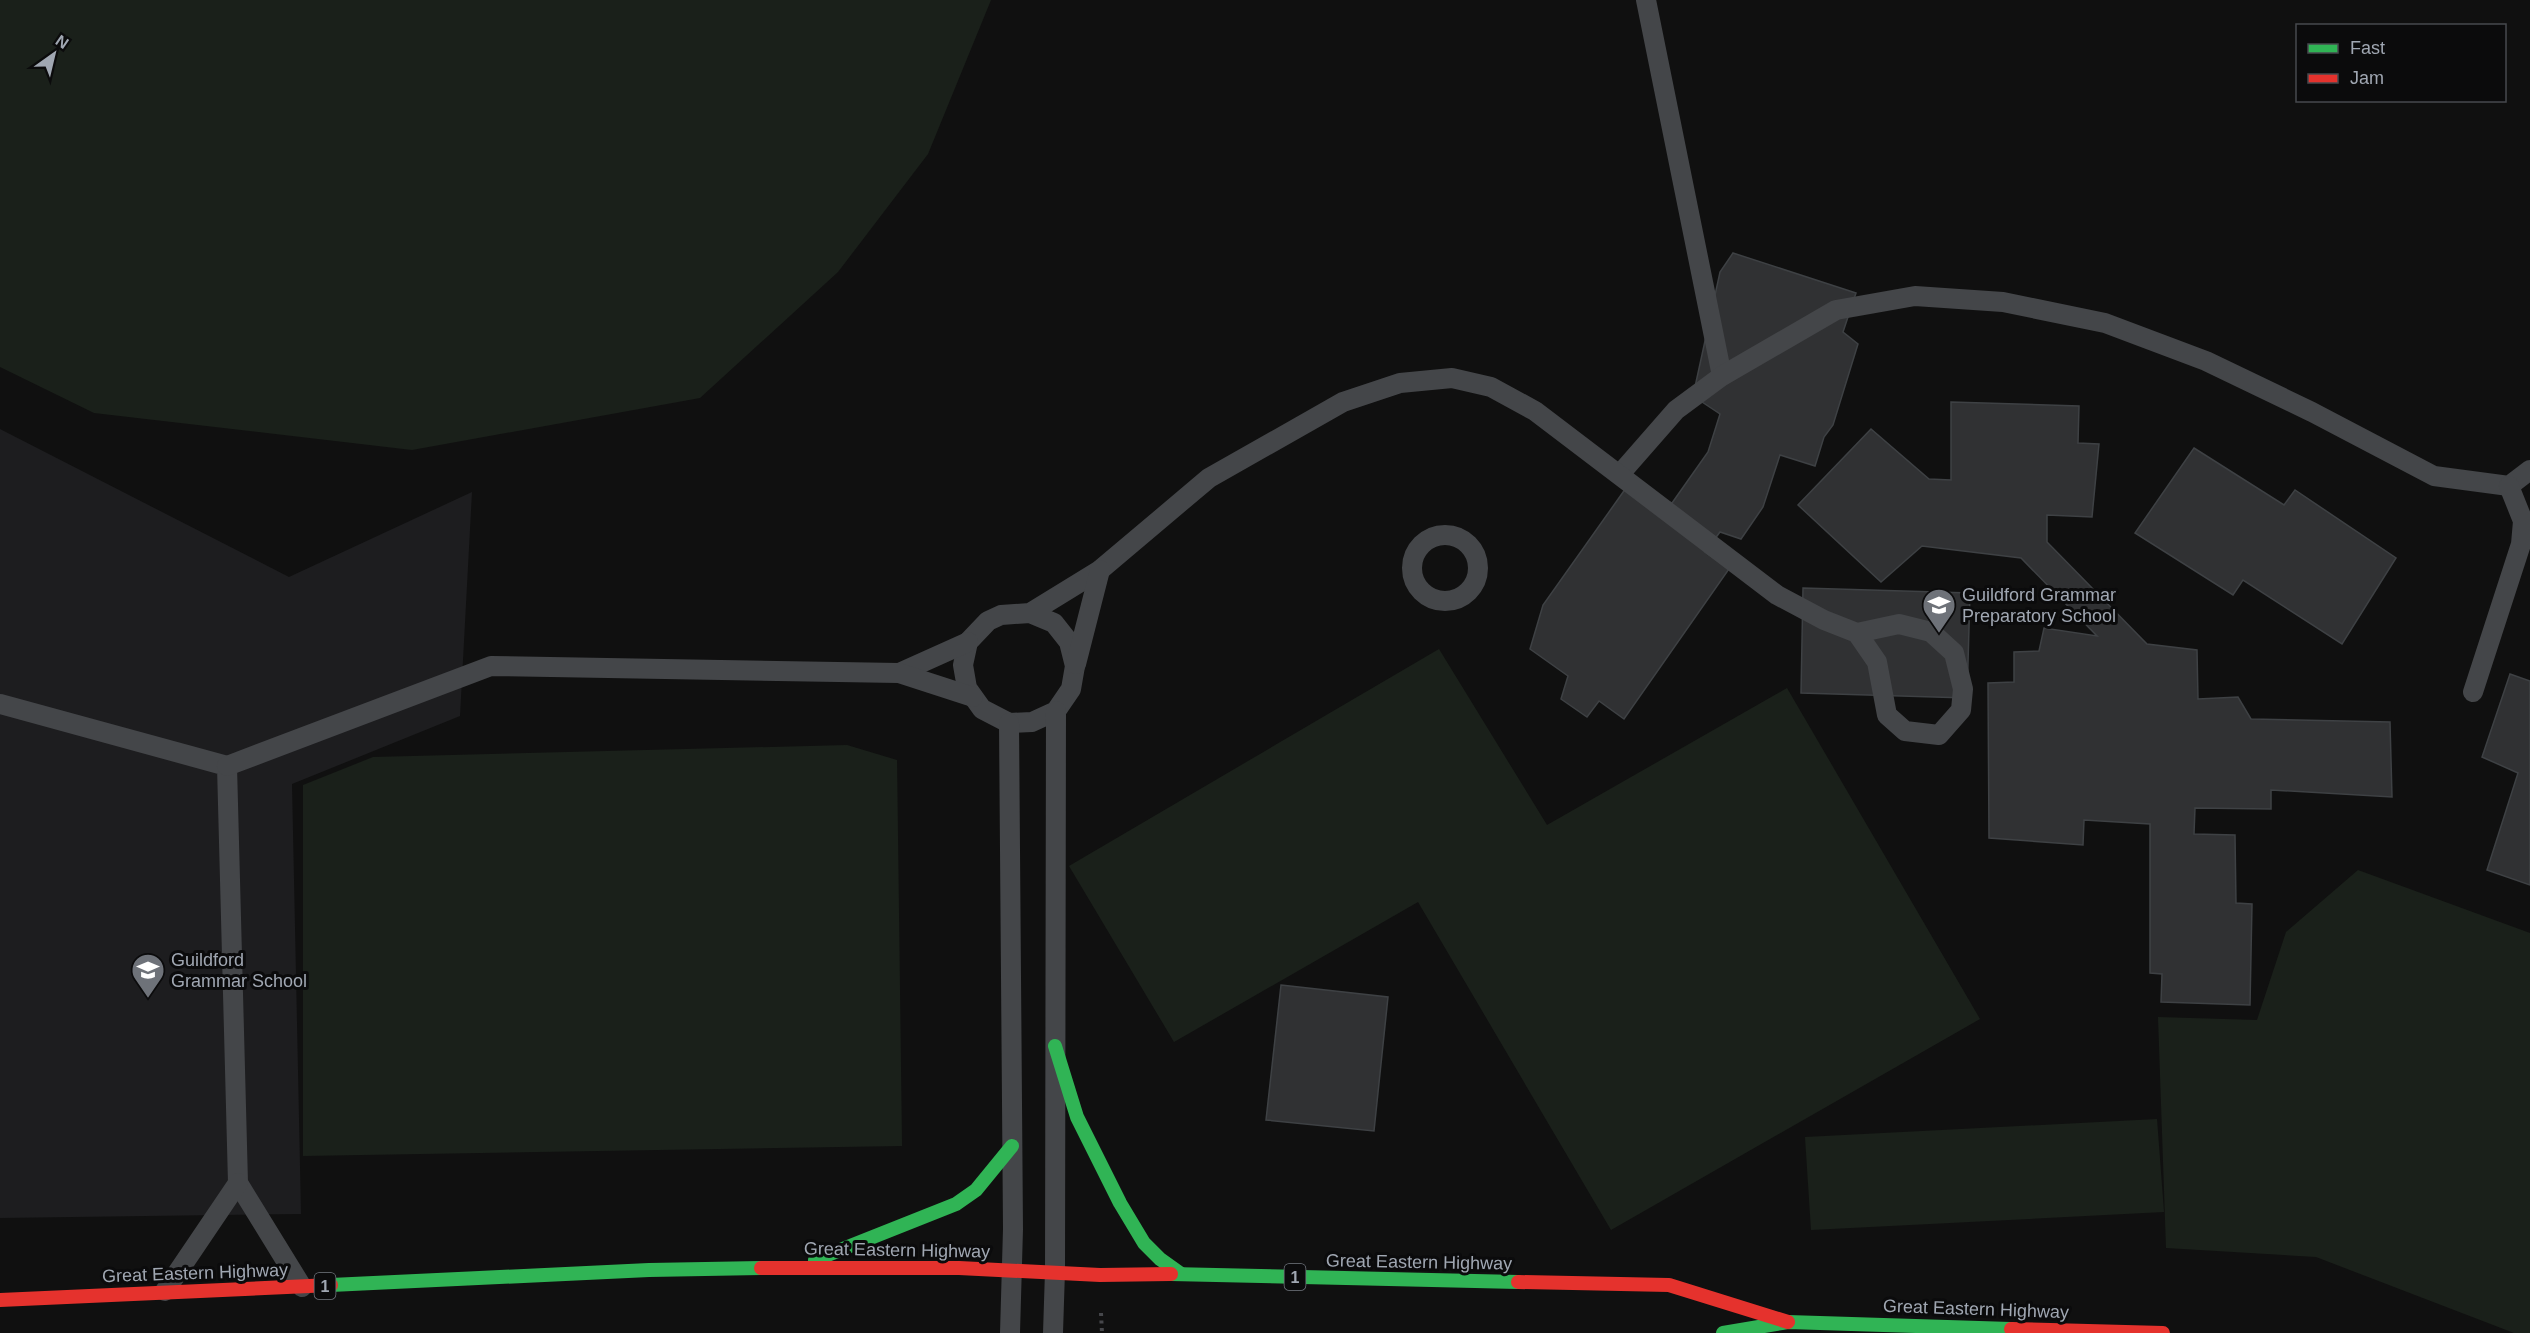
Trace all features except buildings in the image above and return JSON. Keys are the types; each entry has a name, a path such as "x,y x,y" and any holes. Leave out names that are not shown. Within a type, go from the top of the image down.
{"highway":[{"path":"1055,1046 1077,1117 1120,1203 1144,1243 1160,1259 1181,1274"},
{"path":"797,1267 956,1204 976,1190 1012,1146"},
{"name":"Great Eastern Highway","path":"0,1300 650,1270 797,1267 1669,1285 1788,1322"},
{"name":"Great Eastern Highway","path":"1723,1333 1788,1322 2163,1333"}],"lane":[{"path":"1647,0 1722,376"},
{"path":"1620,474 1676,410 1722,376 1836,310 1915,296 2003,302 2105,323 2206,361 2312,412 2434,476 2509,486 2530,470"},
{"path":"899,673 968,642 988,621 1001,615 1030,612 1100,570 1209,478 1343,402 1401,383 1452,378 1491,387 1535,411 1777,595 1824,620 1857,633 1899,624 1931,632 1954,653 1963,689 1961,710 1939,735 1905,731 1887,715 1877,662 1857,633"},
{"path":"2473,692 2521,544 2523,521 2509,486"},
{"path":"968,642 963,665 967,688 982,709 1009,723 1032,722 1056,711 1071,689 1100,570"},
{"path":"1030,612 1054,623 1069,642 1076,666"},
{"path":"0,704 227,766 491,666 899,673 973,697"},
{"path":"1053,1333 1056,711"},
{"path":"1009,723 1012,1146 1010,1333"},
{"path":"227,766 238,1183 302,1287"},
{"path":"165,1291 238,1183"}],"shaded area":[{"path":"0,0 991,0 928,154 838,272 700,398 412,450 94,413 0,367"},
{"name":"Guildford Grammar School","path":"0,429 289,577 472,492 460,716 292,784 301,1214 0,1218"},
{"path":"1439,649 1547,825 1787,688 1980,1019 1611,1230 1418,902 1174,1042 1069,866"},
{"path":"847,745 897,760 902,1146 303,1156 303,785 373,757"},
{"path":"2358,870 2530,933 2530,1333 2514,1333 2316,1257 2166,1248 2158,1017 2257,1020 2286,932"},
{"path":"2157,1119 2164,1212 1811,1230 1805,1137"}],"traffic: fast":[{"path":"1055,1046 1077,1117 1120,1203 1144,1243 1160,1259 1181,1274"},
{"path":"815,1260 956,1204 976,1190 1012,1146"},
{"path":"331,1285 649,1270 761,1268"},
{"path":"1171,1274 1518,1282"},
{"path":"1723,1333 1788,1322 2011,1329"}],"traffic: jam":[{"path":"761,1268 959,1268 1100,1275 1171,1274"},
{"path":"1518,1282 1669,1285 1788,1322"},
{"path":"0,1300 331,1285"},
{"path":"2011,1329 2163,1333"}],"place":[{"name":"Guildford Grammar Preparatory School","path":"1939,634"},
{"name":"Guildford Grammar School","path":"148,999"}]}
